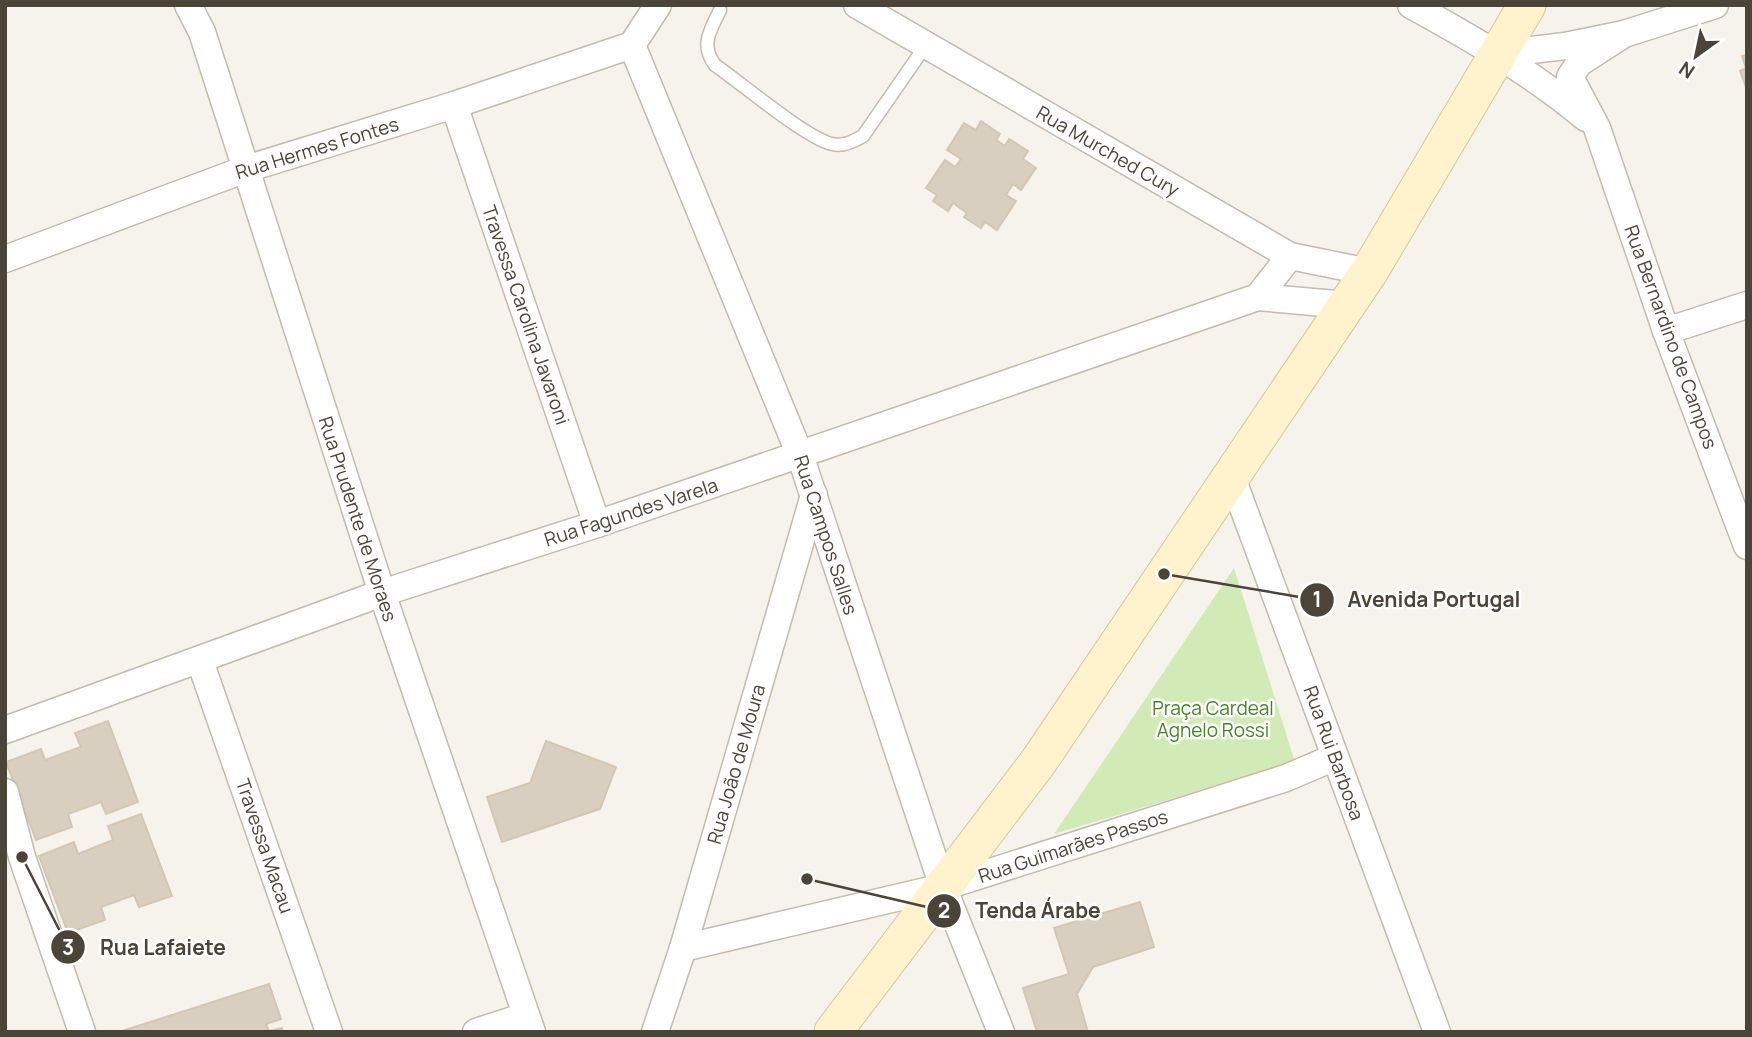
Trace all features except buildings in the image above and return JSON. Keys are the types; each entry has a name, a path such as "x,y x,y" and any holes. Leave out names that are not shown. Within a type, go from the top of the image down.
{"main road":[{"path":"833,1032 1039,761 1368,272 1527,5"}],"street":[{"name":"Rua Prudente de Moraes","path":"188,5 202,32 382,593 528,1024"},
{"path":"632,45 658,5"},
{"name":"Rua Murched Cury","path":"857,5 1290,256 1368,272"},
{"path":"1411,5 1499,54 1549,87 1597,128"},
{"path":"1499,54 1565,46 1624,34 1715,5"},
{"name":"Rua Bernardino de Campos","path":"1624,34 1579,62 1570,76 1597,128 1666,331 1747,546"},
{"name":"Rua Hermes Fontes","path":"5,259 246,169 454,105 632,45"},
{"name":"Rua Campos Salles","path":"632,45 800,455 943,887 1001,1032"},
{"name":"Travessa Carolina Javaroni","path":"454,105 597,524"},
{"path":"1258,297 1290,256"},
{"name":"Rua Fagundes Varela","path":"5,730 382,593 597,524 1258,297 1346,306"},
{"path":"1666,331 1747,305"},
{"name":"Rua Rui Barbosa","path":"1231,475 1437,1032"},
{"name":"Rua João de Moura","path":"655,1032 683,947 814,495"},
{"name":"Travessa Macau","path":"200,661 329,1032"},
{"name":"Rua Guimarães Passos","path":"683,947 943,887 1286,778 1335,757"},
{"path":"5,792 22,857 82,1032"},
{"path":"475,1032 528,1024"}],"lane":[{"path":"720,10 706,38 706,52 715,65 814,136 834,144 849,143 863,136 926,45"}],"green space":[{"name":"Praça Cardeal Agnelo Rossi","path":"1234,568 1295,762 1054,834"}],"place":[{"name":"Avenida Portugal","path":"1164,574"},
{"name":"Rua Lafaiete","path":"22,857"},
{"name":"Tenda Árabe","path":"807,879"}]}
